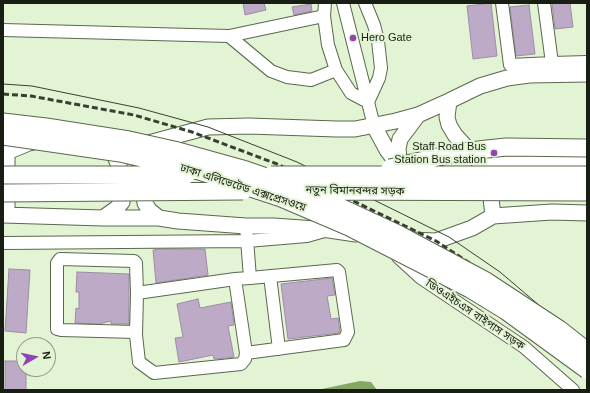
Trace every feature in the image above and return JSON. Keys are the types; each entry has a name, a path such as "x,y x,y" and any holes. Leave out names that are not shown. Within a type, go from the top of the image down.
{"highway":[{"name":"ঢাকা এলিভেটেড এক্সপ্রেসওয়ে","path":"3,122 129,140 174,150 246,170 275,180 329,202 391,231 486,281 560,329 587,351"},
{"name":"ঢাকা এলিভেটেড এক্সপ্রেসওয়ে","path":"4,147 128,155 199,171 281,198 349,227 470,289 506,311 587,370"},
{"path":"365,174 455,153 486,148 587,148"},
{"name":"নতুন বিমানবন্দর সড়ক","path":"3,175 587,175"},
{"name":"নতুন বিমানবন্দর সড়ক","path":"3,193 288,190 587,192"}],"main road":[{"path":"587,74 529,75 507,78 480,86 449,102 418,115 355,129 336,130 249,126 208,127 133,147 112,149 79,143 45,140 4,147 5,215 159,218 178,222 329,230 379,238 436,241 472,228 493,216 552,212 587,213"},
{"path":"449,102 447,117 449,125 455,135 481,164 488,182 493,216"},
{"path":"403,171 398,149 400,139 405,130 418,115"},
{"path":"374,126 387,150 403,171 416,186 430,195 444,198 491,198"},
{"path":"159,141 149,148 144,158 142,186 145,203 149,210 159,218"},
{"path":"104,218 122,202 123,182 119,166 112,149"},
{"path":"550,163 562,172 564,180 564,197 560,204 552,212"},
{"path":"481,164 587,164"},
{"path":"587,164 582,175 583,189 587,202"}],"street":[{"path":"325,3 324,16 328,45 336,70 351,93 368,102"},
{"path":"343,3 374,126"},
{"path":"365,3 374,25 378,41 381,68 379,78 368,102"},
{"path":"502,3 510,65 552,63 544,3"},
{"path":"544,3 552,63 587,62"},
{"path":"3,30 229,36 324,16"},
{"path":"229,36 270,71 287,77 311,80 336,70"},
{"path":"246,226 250,278"},
{"path":"3,243 247,241 306,236 329,230"},
{"name":"ডিওএইচএস বাইপাস সড়ক","path":"379,238 421,278 524,347 573,390"},
{"path":"136,332 57,329 57,263 60,259 134,260 136,262 136,332 139,362 154,373 242,364 246,353 235,280"},
{"path":"137,293 250,278 337,270 339,272 348,332 344,340 246,353"},
{"path":"270,276 279,349"}],"shaded area":[{"path":"360,381 371,382 377,390 317,390"}],"building":[{"path":"243,3 264,3 266,10 245,15"},
{"path":"491,3 497,56 473,59 467,6"},
{"path":"552,3 570,3 573,27 555,29"},
{"path":"311,4 312,11 294,15 292,7"},
{"path":"529,5 535,54 516,56 510,7"},
{"path":"205,249 208,275 156,283 153,250"},
{"path":"9,269 30,270 26,333 5,331"},
{"path":"77,272 129,274 129,324 111,324 111,321 99,324 75,323 76,308 79,309 79,292 76,292"},
{"path":"332,278 335,295 327,296 331,319 338,318 339,333 288,339 281,284"},
{"path":"198,299 200,308 231,302 234,325 228,326 234,357 214,359 213,355 179,362 175,338 183,337 177,304"},
{"path":"5,361 16,361 16,377 26,377 26,390 5,390"}],"tram line":[{"path":"3,84 32,86 139,108 208,127 297,162 449,237 500,272 587,346"}],"railway":[{"path":"3,94 31,96 134,115 192,132 277,164 436,241 494,279 572,342 587,357"}],"place":[{"name":"Hero Gate","path":"353,38"},
{"name":"Staff Road Bus Station Bus station","path":"494,153"}]}
